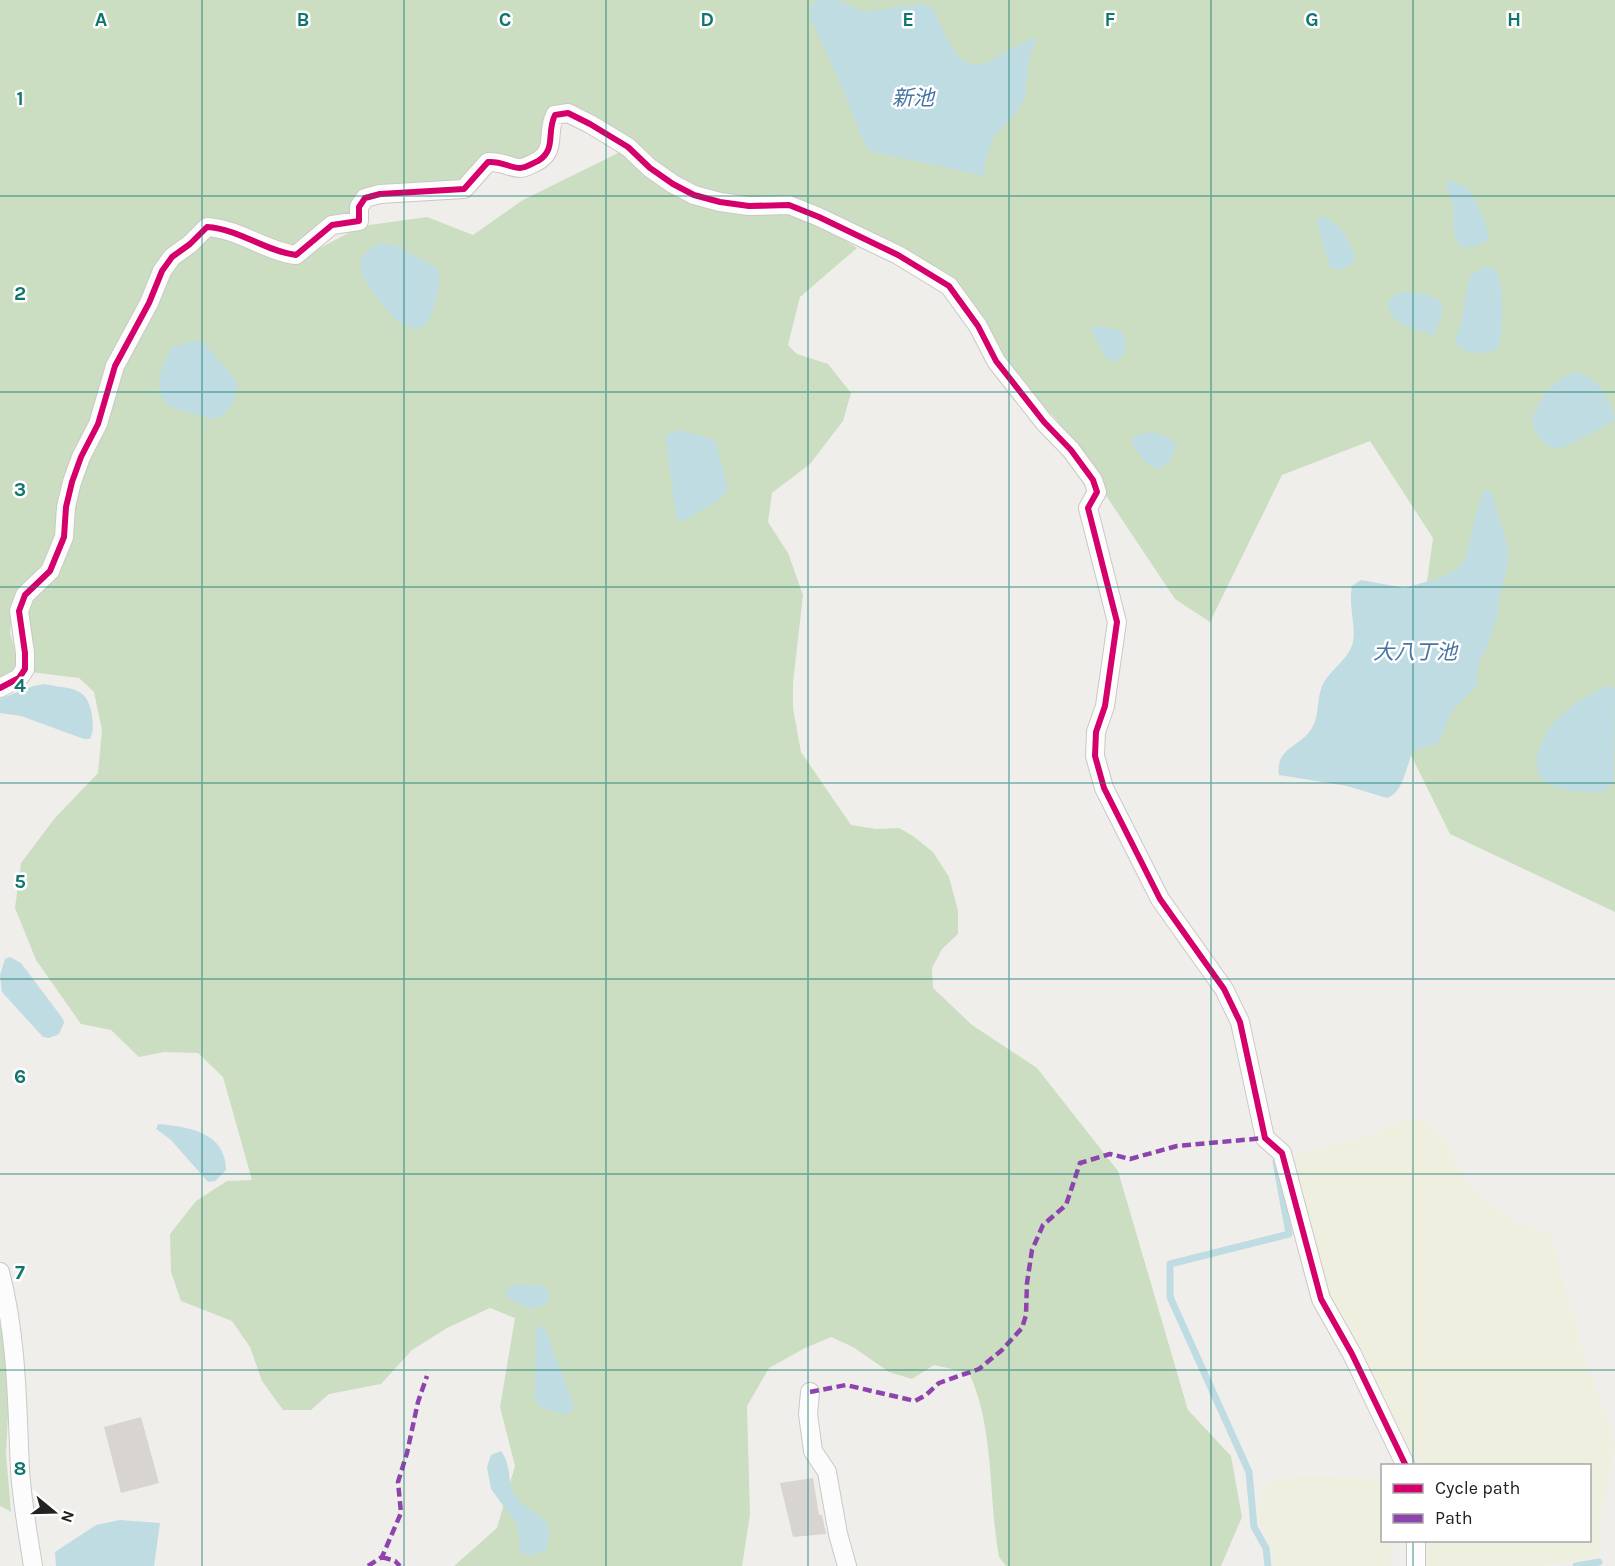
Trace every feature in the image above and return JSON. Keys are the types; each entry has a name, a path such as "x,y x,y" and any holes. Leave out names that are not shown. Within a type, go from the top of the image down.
{"street":[{"path":"0,688 19,678 25,669 19,611 24,595 50,571 64,537 66,507 72,482 81,457 98,424 115,366 149,303 162,271 172,257 190,244 207,226 224,228 285,254 296,255 332,225 359,221 359,207 365,198 380,194 464,189 488,162 499,161 519,168 531,164 546,155 550,145 551,122 555,115 568,113 628,147 650,168 694,195 749,206 789,206 819,217 898,255 949,286 978,326 996,361 1044,422 1071,450 1093,480 1097,492 1088,508 1117,622 1105,706 1096,732 1095,756 1104,788 1160,899 1224,989 1240,1022 1265,1138 1282,1153 1320,1299 1352,1354 1405,1464"},
{"path":"0,1272 12,1327 18,1393 20,1472 33,1566"},
{"path":"810,1392 808,1414 813,1451 827,1472 838,1534 847,1566"},
{"path":"1416,1542 1416,1566"}],"green space":[{"path":"0,0 1615,0 1615,912 1450,834 1405,743 1433,538 1370,441 1282,475 1210,622 1175,599 1105,494 1096,475 1055,418 1015,379 960,292 793,199 718,196 693,190 567,108 540,158 510,160 461,185 383,189 352,212 330,221 293,248 225,223 167,255 45,569 25,581 12,609 10,633 17,656 13,673 0,679"},
{"path":"622,151 662,185 695,203 729,213 796,215 824,227 857,248 800,297 788,345 797,354 828,364 851,393 843,421 810,464 772,493 768,522 788,553 803,595 793,683 793,708 801,752 851,825 876,829 899,828 933,852 949,877 958,911 958,934 942,949 932,968 933,988 972,1025 1037,1068 1118,1171 1188,1410 1231,1456 1242,1517 1221,1566 1006,1566 999,1557 983,1417 969,1373 934,1365 912,1379 889,1372 853,1347 831,1337 769,1368 747,1406 750,1515 742,1566 454,1566 497,1528 515,1466 500,1407 515,1318 490,1308 447,1328 412,1350 381,1384 329,1394 311,1410 283,1410 262,1381 250,1347 232,1321 181,1301 171,1272 170,1234 196,1201 227,1181 252,1180 223,1077 198,1053 164,1052 139,1057 111,1030 81,1024 36,960 15,908 21,863 55,818 98,773 102,730 94,692 79,678 30,672 26,610 70,513 120,367 167,276 178,261 213,231 297,260 362,226 427,217 473,235 523,200"},
{"path":"1404,1120 1425,1120 1445,1139 1463,1177 1481,1199 1516,1222 1551,1235 1582,1348 1615,1442 1609,1483 1599,1523 1602,1546 1597,1557 1540,1566 1422,1566 1424,1542 1591,1542 1591,1464 1418,1464 1351,1330 1328,1291 1307,1222 1294,1155 1372,1135"},
{"path":"0,1314 9,1395 6,1454 11,1512 0,1506"},
{"path":"1303,1475 1381,1479 1381,1542 1392,1542 1390,1566 1273,1566 1274,1557 1259,1522 1259,1506 1267,1483"}],"water":[{"name":"新池","path":"817,0 838,0 864,12 922,4 932,7 959,57 973,64 982,65 1036,38 1029,59 1025,97 1018,111 994,136 985,163 985,176 870,151 865,145 839,80 811,20 811,6"},
{"path":"1448,180 1466,187 1473,197 1487,227 1489,239 1483,243 1474,247 1465,247 1456,240 1452,204 1446,184"},
{"path":"1323,217 1339,228 1352,247 1355,260 1351,265 1339,270 1332,269 1317,224 1318,219"},
{"path":"381,244 393,244 437,268 440,284 434,306 428,322 417,330 395,319 376,296 361,271 360,266 364,254"},
{"path":"1485,267 1495,270 1500,280 1502,308 1500,343 1497,350 1474,353 1458,346 1455,341 1461,323 1469,276"},
{"path":"1398,293 1425,294 1441,301 1443,311 1435,334 1431,335 1402,324 1391,315 1388,301"},
{"path":"1100,326 1122,331 1125,348 1123,356 1116,362 1106,358 1090,328"},
{"path":"193,340 203,342 237,381 236,394 229,410 214,419 171,407 160,392 160,376 172,348"},
{"path":"1576,372 1584,374 1602,389 1615,418 1613,422 1562,448 1551,447 1539,437 1532,421 1538,405 1553,385"},
{"path":"680,430 715,440 728,489 719,500 684,521 678,520 676,515 665,435"},
{"path":"1152,432 1172,439 1176,444 1171,460 1159,469 1142,458 1131,439 1137,435"},
{"name":"大八丁池","path":"1484,490 1491,491 1509,558 1498,616 1486,650 1479,661 1477,686 1452,711 1438,744 1413,751 1401,784 1393,795 1387,798 1347,786 1279,775 1279,766 1285,753 1312,728 1323,684 1351,648 1354,635 1352,586 1361,580 1405,588 1454,571 1462,564 1467,554 1474,520"},
{"path":"45,684 76,690 86,698 90,705 92,719 93,730 90,739 84,739 21,716 0,713 0,699 33,686"},
{"path":"1608,686 1615,689 1614,782 1604,791 1590,792 1552,786 1545,782 1538,773 1537,762 1541,744 1551,726 1571,707"},
{"path":"10,957 21,963 63,1019 64,1023 59,1034 49,1038 43,1037 2,992 0,975 5,959"},
{"path":"158,1124 193,1130 213,1140 220,1147 226,1170 215,1181 208,1182 171,1140 156,1129"},
{"path":"515,1284 545,1286 549,1295 548,1303 533,1309 514,1302 505,1295 507,1288"},
{"path":"539,1325 545,1329 575,1409 565,1415 540,1407 535,1399 536,1332"},
{"path":"501,1451 507,1462 515,1495 521,1503 546,1522 548,1529 549,1538 546,1550 531,1556 520,1552 518,1526 491,1489 487,1467 491,1455"},
{"path":"120,1520 160,1523 154,1566 56,1566 55,1552 96,1525"}],"building":[{"path":"141,1417 159,1483 121,1493 104,1427"},
{"path":"813,1478 819,1515 822,1515 826,1534 793,1537 780,1483"}],"waterway":[{"path":"1268,1566 1266,1548 1254,1527 1249,1472 1170,1297 1170,1264 1289,1234 1276,1162"},
{"path":"1576,1566 1599,1562"}],"marked path":[{"path":"810,1392 846,1385 915,1401 939,1383 979,1369 1002,1350 1022,1328 1026,1315 1027,1283 1032,1250 1043,1225 1066,1205 1080,1163 1110,1154 1130,1159 1177,1146 1265,1138"},
{"path":"368,1566 382,1557 401,1513 398,1482 418,1402 427,1376"},
{"path":"382,1557 395,1561 400,1566"}],"cycle path":[{"path":"0,688 19,678 25,669 19,611 25,595 50,571 64,537 66,507 72,482 81,457 98,424 115,366 149,303 162,271 172,257 190,244 207,227 230,232 296,255 332,225 359,221 359,207 365,198 380,194 464,189 488,162 520,168 538,161 544,156 549,146 555,115 568,113 628,147 650,168 694,195 749,206 789,205 898,255 949,286 978,326 996,361 1044,422 1071,450 1093,480 1097,492 1088,508 1117,622 1105,706 1096,732 1095,756 1104,788 1160,899 1224,989 1240,1022 1265,1138 1282,1153 1321,1299 1352,1354 1405,1464"}]}
